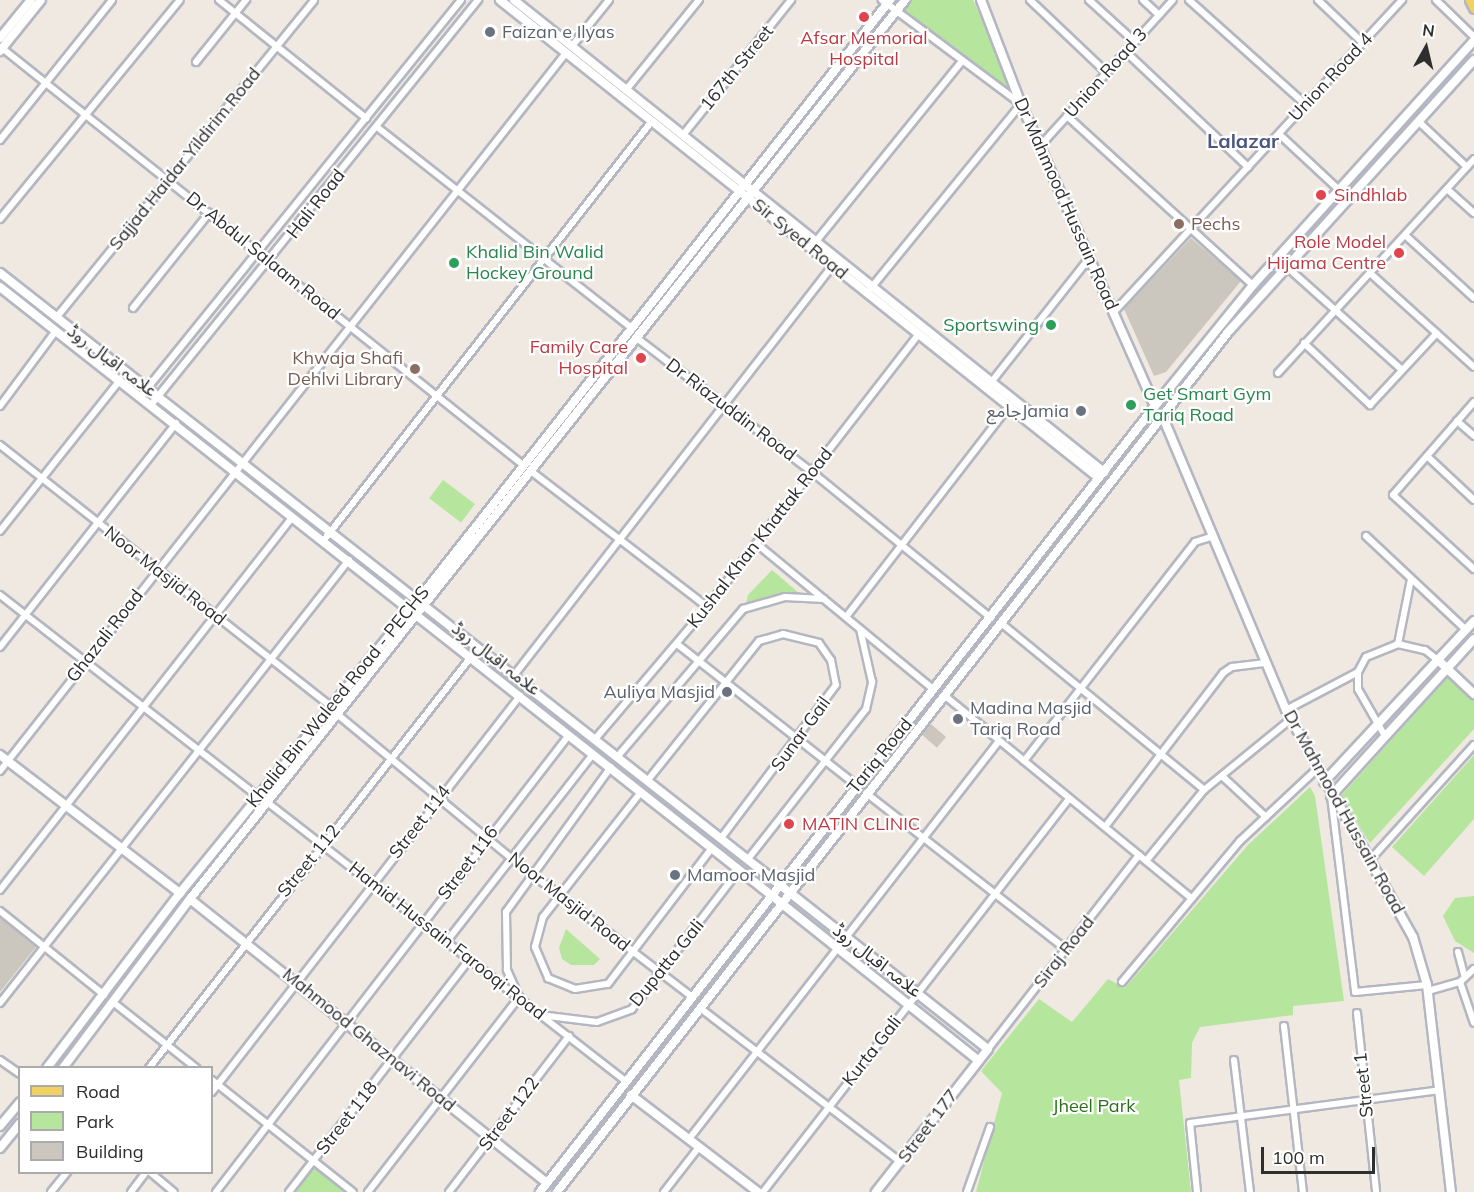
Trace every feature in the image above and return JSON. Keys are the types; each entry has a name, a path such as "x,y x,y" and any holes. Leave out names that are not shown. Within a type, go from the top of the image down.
{"main road":[{"path":"0,38 31,0"},
{"path":"1,49 41,0"},
{"name":"Sir Syed Road","path":"500,0 569,49"},
{"name":"Sir Syed Road","path":"514,0 652,121 683,135 739,190"},
{"name":"Khalid Bin Waleed Road - PECHS","path":"65,1066 190,899 337,714 420,616 894,10 905,0"},
{"name":"Khalid Bin Waleed Road - PECHS","path":"49,1066 180,893 420,598 629,326 739,190 886,1"},
{"path":"1472,1 1474,8"},
{"name":"Tariq Road","path":"540,1192 770,894 991,618 1155,406 1253,285 1474,38"},
{"name":"Tariq Road","path":"557,1192 1162,415 1287,267 1474,60"},
{"name":"Sir Syed Road","path":"586,63 626,90 748,198 813,245 1101,475"},
{"path":"754,171 764,179"},
{"path":"739,190 748,198"},
{"name":"Sir Syed Road","path":"813,245 833,265 870,290 920,334 989,385 1009,406 1101,475"},
{"name":"علامہ اقبال روڈ","path":"0,273 330,532 420,598 789,892"},
{"name":"علامہ اقبال روڈ","path":"0,287 55,332 176,423 235,474 324,540 781,903"},
{"name":"Dr Mahmood Hussain Road","path":"1162,415 1210,537 1286,710 1331,796 1413,937 1427,988 1451,1192"},
{"path":"1324,782 1474,621"},
{"path":"1331,796 1474,639"},
{"path":"1438,660 1474,694"},
{"path":"0,1126 18,1104"},
{"path":"0,1148 18,1126"}],"street":[{"path":"0,140 112,0"},
{"path":"0,219 180,0"},
{"path":"219,0 368,116 457,192 629,326"},
{"path":"196,62 246,0"},
{"name":"Sajjad Haidar Yildirim Road","path":"56,318 314,0"},
{"name":"Hali Road","path":"141,396 461,0"},
{"name":"Hali Road","path":"151,405 270,262 478,0"},
{"name":"Ghazali Road","path":"0,771 157,568 243,464 609,0"},
{"path":"626,90 699,0"},
{"name":"167th Street","path":"683,135 791,0"},
{"name":"Dr Mahmood Hussain Road","path":"981,0 1021,104 1155,406"},
{"path":"1030,0 1107,73"},
{"path":"1089,0 1135,42"},
{"path":"1143,0 1159,15"},
{"name":"Union Road 3","path":"1040,146 1173,0"},
{"path":"1190,0 1306,105"},
{"path":"1318,0 1363,43"},
{"name":"Union Road 4","path":"1114,312 1402,0"},
{"path":"1436,0 1474,38"},
{"path":"870,290 1021,104 894,10 886,1"},
{"name":"Dr Abdul Salaam Road","path":"1,49 47,83 523,465"},
{"path":"1126,52 1248,167"},
{"path":"813,245 962,61"},
{"path":"1067,116 1253,285"},
{"path":"324,540 652,121"},
{"path":"1418,122 1467,166"},
{"path":"361,124 371,134"},
{"path":"1279,134 1339,190"},
{"path":"1278,373 1474,159"},
{"path":"1447,189 1474,213"},
{"path":"133,308 209,213"},
{"path":"1405,234 1474,297"},
{"path":"989,385 1090,257"},
{"path":"515,674 617,537 833,265"},
{"path":"1287,267 1402,370"},
{"path":"1370,273 1472,362"},
{"path":"0,406 55,332"},
{"path":"1304,344 1370,405 1437,333"},
{"name":"Kushal Khan Khattak Road","path":"596,738 707,607 920,334"},
{"name":"Dr Riazuddin Road","path":"638,339 812,472 991,618"},
{"path":"0,531 120,380"},
{"path":"1474,402 1393,495 1474,569"},
{"path":"846,617 1009,406"},
{"path":"1457,422 1474,436"},
{"path":"0,647 176,423"},
{"name":"Noor Masjid Road","path":"0,445 331,706"},
{"path":"1427,456 1474,500"},
{"path":"532,472 707,607"},
{"path":"0,890 292,517"},
{"path":"1366,536 1466,630"},
{"path":"1024,761 1195,542 1210,537"},
{"path":"757,544 934,690"},
{"path":"0,1003 349,560"},
{"path":"1398,644 1411,579"},
{"path":"0,595 197,753 257,796"},
{"path":"618,756 743,609 785,597 824,599"},
{"path":"1001,623 1204,790"},
{"path":"748,859 821,765 828,763 870,698 870,667 860,629"},
{"name":"Sunar Gail","path":"648,780 759,641 770,636 797,635 819,643 831,660 836,685 798,740 721,838"},
{"path":"677,644 856,785"},
{"path":"1286,710 1358,672 1373,652 1398,644 1425,650 1438,660"},
{"name":"Street 112","path":"151,1066 245,940 471,657"},
{"path":"1105,827 1222,673 1232,667 1266,663"},
{"path":"1358,672 1358,689 1376,727 1385,736"},
{"path":"944,695 1191,898"},
{"name":"Street 114","path":"214,1082 520,696"},
{"name":"Noor Masjid Road","path":"337,714 511,858 691,996"},
{"path":"1146,861 1204,790 1291,719"},
{"name":"Street 116","path":"216,1192 487,837 569,735"},
{"path":"688,1139 999,741"},
{"path":"1370,860 1474,745"},
{"path":"447,941 593,754"},
{"path":"0,755 180,893"},
{"path":"368,1192 519,998 507,970 504,925 506,912 530,873 611,767"},
{"path":"1122,982 1191,898 1266,817 1317,769"},
{"path":"1222,776 1266,817"},
{"path":"641,792 558,894 537,935 537,957 548,978 564,987 598,988 615,976 712,848"},
{"path":"866,793 1066,949"},
{"path":"1331,796 1355,992 1427,988 1460,982"},
{"name":"Kurta Gali","path":"763,1192 1070,798"},
{"name":"Hamid Hussain Farooqi Road","path":"267,802 626,1081"},
{"name":"Siraj Road","path":"988,1049 1139,855"},
{"name":"Dupatta Gali","path":"539,1013 577,1023 616,1018 632,1009 739,870"},
{"name":"علامہ اقبال روڈ","path":"789,892 988,1049"},
{"name":"Mahmood Ghaznavi Road","path":"190,899 295,979 344,1023 547,1183"},
{"name":"علامہ اقبال روڈ","path":"781,903 978,1060"},
{"path":"0,911 104,995"},
{"path":"1458,952 1464,975"},
{"name":"Street 118","path":"289,1192 470,959"},
{"path":"1474,969 1464,975 1460,982 1474,1023"},
{"path":"114,1003 193,1066"},
{"path":"700,1008 901,1162"},
{"name":"Street 1","path":"1357,1013 1376,1192"},
{"path":"1284,1026 1303,1192"},
{"name":"Street 122","path":"449,1192 569,1036"},
{"name":"Street 177","path":"876,1192 988,1049"},
{"path":"0,1060 18,1073"},
{"path":"1234,1060 1250,1192"},
{"path":"214,1082 353,1192"},
{"path":"1197,1192 1190,1123 1440,1090"},
{"path":"631,1095 758,1192"},
{"path":"967,1192 990,1127"},
{"path":"664,1192 699,1147"},
{"path":"51,1192 66,1174"},
{"path":"130,1192 147,1174"},
{"path":"149,1174 174,1192"}],"green space":[{"path":"912,0 973,0 1021,104 897,14"},
{"path":"443,480 475,504 461,522 429,498"},
{"path":"772,570 800,594 746,605 748,595"},
{"path":"1449,676 1474,698 1474,729 1370,843 1340,797"},
{"path":"1474,755 1474,819 1424,876 1392,847"},
{"name":"Jheel Park","path":"1310,787 1315,796 1344,1001 1293,1006 1293,1015 1200,1027 1192,1043 1191,1078 1179,1080 1191,1192 976,1192 1002,1093 981,1071 1039,999 1072,1022 1108,979 1125,988 1248,845"},
{"path":"1474,896 1474,953 1455,941 1443,916 1455,898"},
{"path":"566,929 600,959 594,965 571,965 562,959 559,948"},
{"path":"313,1160 353,1192 289,1192"}],"building":[{"path":"1191,238 1241,281 1166,372 1154,376 1124,309"},
{"path":"931,724 946,737 937,748 922,735"},
{"path":"0,918 36,947 0,992"}],"place":[{"name":"Afsar Memorial Hospital","path":"864,17"},
{"name":"Faizan e Ilyas","path":"490,32"},
{"name":"Sindhlab","path":"1321,195"},
{"name":"Pechs","path":"1179,224"},
{"name":"Role Model Hijama Centre","path":"1399,253"},
{"name":"Khalid Bin Walid Hockey Ground","path":"454,263"},
{"name":"Sportswing","path":"1051,325"},
{"name":"Family Care Hospital","path":"641,358"},
{"name":"Khwaja Shafi Dehlvi Library","path":"415,369"},
{"name":"Get Smart Gym Tariq Road","path":"1131,405"},
{"name":"جامعJamia","path":"1081,411"},
{"name":"Auliya Masjid","path":"727,692"},
{"name":"Madina Masjid Tariq Road","path":"958,719"},
{"name":"MATIN CLINIC","path":"789,824"},
{"name":"Mamoor Masjid","path":"675,875"}],"district":[{"name":"Lalazar","path":"1243,140"}]}
